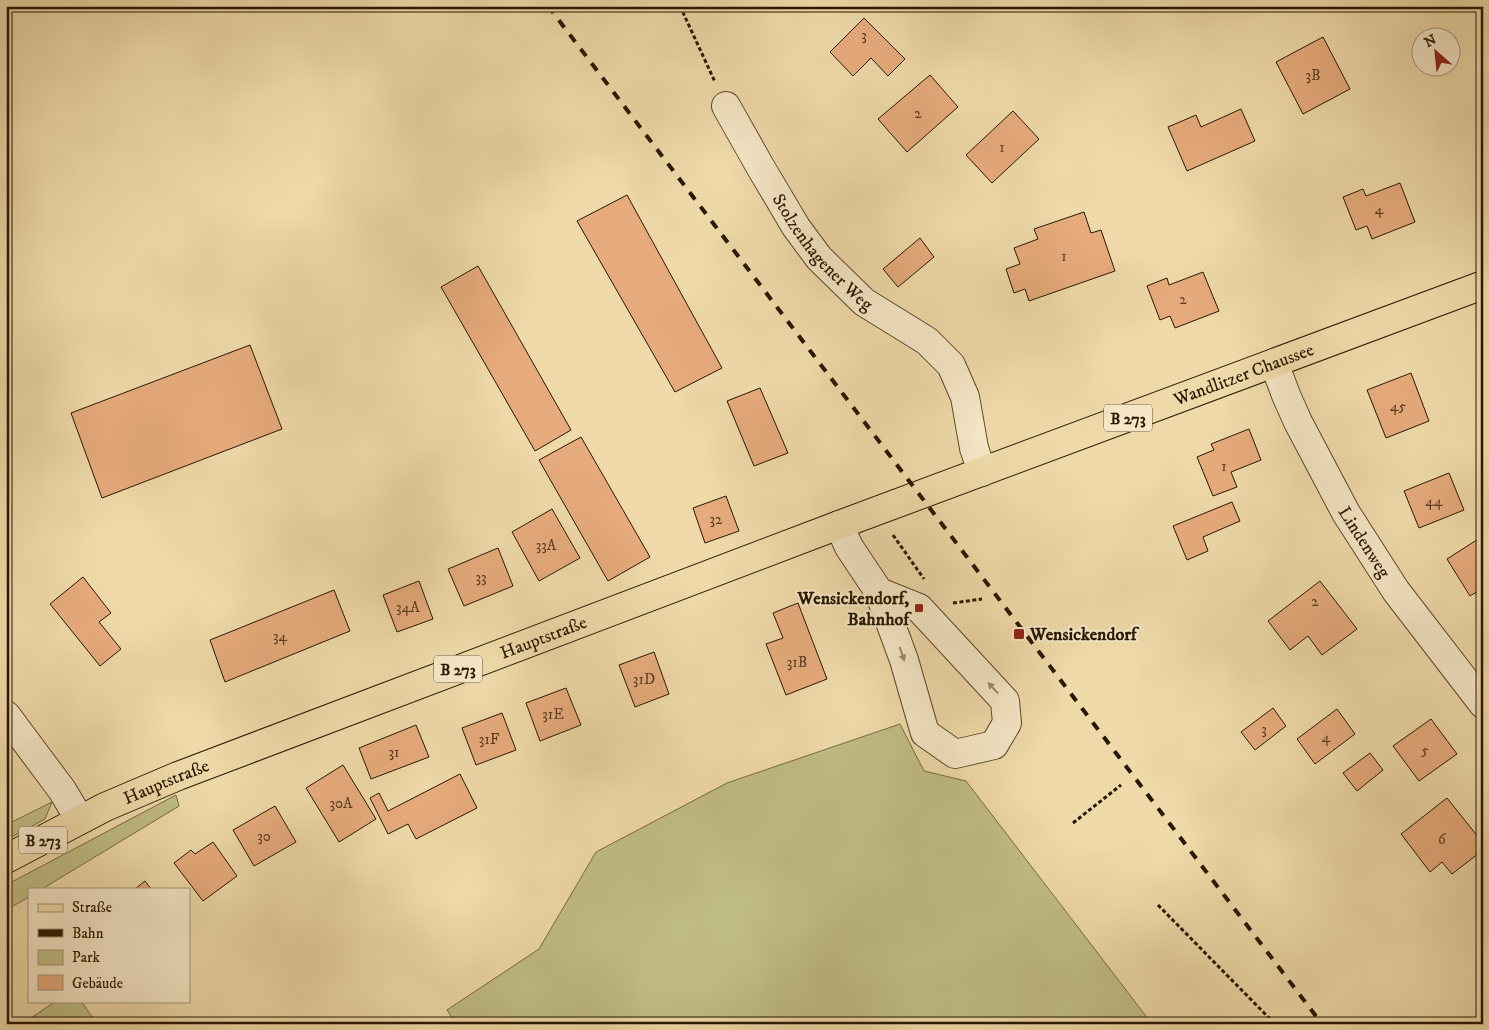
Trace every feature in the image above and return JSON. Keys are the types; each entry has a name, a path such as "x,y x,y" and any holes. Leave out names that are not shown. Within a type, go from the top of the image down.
{"main road":[{"name":"Wandlitzer Chaussee","path":"920,495 1483,285"},
{"name":"Hauptstraße","path":"6,860 105,807 178,776 920,495"}],"street":[{"name":"Stolzenhagener Weg","path":"726,106 796,227 819,258 864,302 927,341 951,365 965,397 974,448 982,472"},
{"name":"Lindenweg","path":"1274,363 1298,422 1346,513 1396,591 1483,704"},
{"path":"838,525 849,547 879,592 902,653 925,732 955,754 994,745 1007,723 1004,701 919,608 879,592"},
{"path":"6,715 62,790 80,820"}],"path":[{"path":"680,6 690,32 726,106"},
{"path":"889,530 927,582"},
{"path":"943,604 982,599"},
{"path":"1074,823 1122,785"},
{"path":"1158,905 1275,1024"}],"green space":[{"path":"900,724 924,771 966,781 1152,1024 456,1024 447,1010 539,949 596,852 727,783"},
{"path":"176,795 179,806 44,888 28,888 28,898 6,910 6,885"},
{"path":"52,802 45,819 6,840 6,825"},
{"path":"55,1002 82,1002 97,1024 22,1024"}],"building":[{"path":"864,18 905,59 888,76 871,58 853,76 830,52"},
{"path":"1323,37 1350,89 1303,114 1276,62"},
{"path":"930,75 958,107 907,152 878,119"},
{"path":"1483,81 1483,95 1478,84"},
{"path":"1241,109 1255,141 1187,171 1168,127 1196,115 1201,127"},
{"path":"1013,111 1039,139 992,183 966,155"},
{"path":"1400,183 1415,222 1372,239 1367,226 1356,230 1343,197 1363,189 1366,196"},
{"path":"627,195 722,368 675,392 577,221"},
{"path":"1084,212 1091,233 1101,230 1115,271 1029,301 1025,289 1014,293 1006,269 1020,264 1014,248 1038,239 1034,229"},
{"path":"920,238 934,257 898,287 883,269"},
{"path":"478,266 571,430 535,451 441,287"},
{"path":"1203,272 1219,311 1175,328 1170,316 1160,320 1147,286 1167,278 1169,285"},
{"path":"250,345 282,429 102,498 71,413"},
{"path":"1411,373 1429,421 1386,438 1367,390"},
{"path":"760,388 788,453 754,466 727,401"},
{"path":"1249,429 1261,460 1231,472 1237,487 1213,496 1197,457 1214,450 1211,444"},
{"path":"581,437 650,557 608,581 539,460"},
{"path":"1449,473 1464,510 1419,528 1404,491"},
{"path":"726,496 739,531 705,543 693,508"},
{"path":"1232,502 1240,521 1203,537 1208,551 1187,560 1173,526"},
{"path":"552,509 580,558 539,581 512,532"},
{"path":"1483,536 1483,588 1470,596 1447,559"},
{"path":"498,548 513,586 464,606 448,569"},
{"path":"83,577 111,613 99,622 121,649 100,666 50,604"},
{"path":"419,581 433,619 397,632 383,595"},
{"path":"1320,581 1357,629 1322,655 1308,636 1290,650 1268,621"},
{"path":"334,590 350,631 225,682 210,640"},
{"path":"798,603 827,679 786,695 766,644 783,638 773,613"},
{"path":"654,652 669,694 635,707 619,665"},
{"path":"566,688 581,725 540,741 526,703"},
{"path":"1273,708 1286,726 1255,750 1241,732"},
{"path":"1337,709 1355,734 1315,764 1297,739"},
{"path":"502,713 516,750 476,765 462,728"},
{"path":"1431,719 1457,754 1419,781 1393,746"},
{"path":"416,725 429,757 371,779 359,748"},
{"path":"1370,753 1383,770 1357,791 1343,773"},
{"path":"343,765 376,819 339,842 306,788"},
{"path":"460,774 477,808 416,839 408,824 388,834 370,798 379,793 388,811"},
{"path":"1447,798 1483,843 1483,850 1452,874 1442,862 1430,872 1401,834"},
{"path":"275,806 296,842 254,866 233,830"},
{"path":"213,842 237,876 203,901 174,863 191,850 195,854"},
{"path":"145,881 150,888 136,888"}],"railway":[{"path":"548,6 1322,1024"}],"place":[{"name":"Wensickendorf, Bahnhof","path":"919,608"},
{"name":"Wensickendorf","path":"1019,634"}]}
